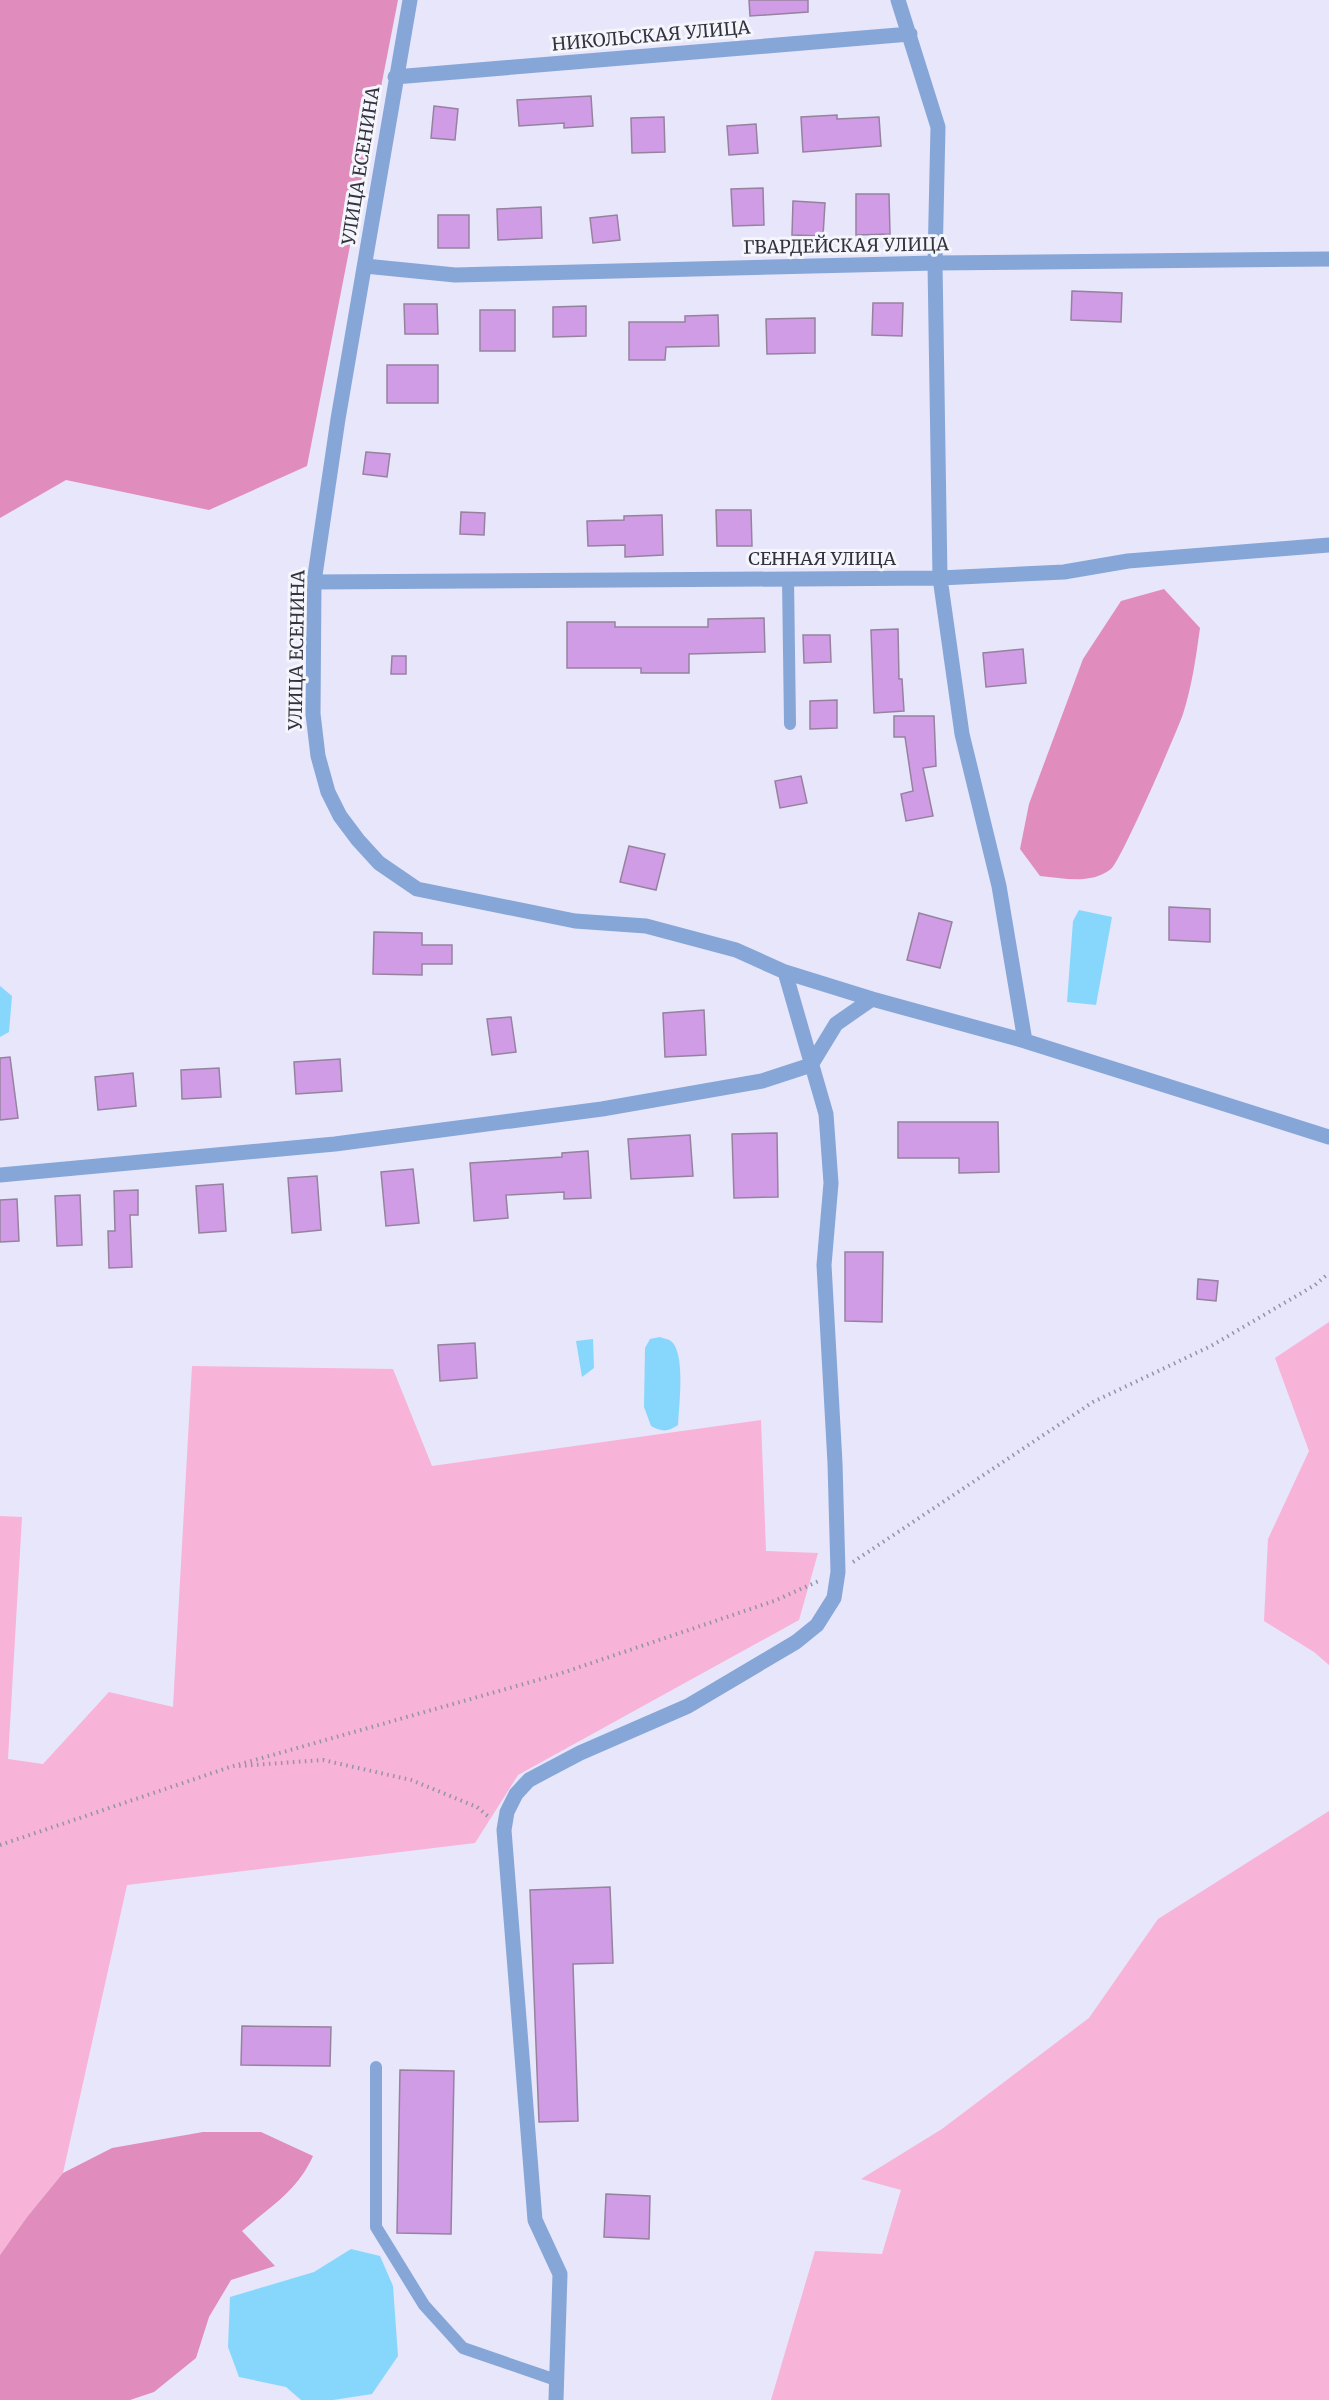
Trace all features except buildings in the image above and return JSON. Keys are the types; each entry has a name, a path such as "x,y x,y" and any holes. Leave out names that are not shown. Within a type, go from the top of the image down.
{"street":[{"name":"УЛИЦА ЕСЕНИНА","path":"410,0 338,419 314,582 313,714 318,756 328,792 340,816 379,863 417,889 574,921 646,926 736,950 785,972 872,999 1025,1041 1329,1137"},
{"path":"898,0 938,127 936,263 940,578 962,734 999,886 1025,1041"},
{"name":"НИКОЛЬСКАЯ УЛИЦА","path":"395,77 910,34"},
{"name":"ГВАРДЕЙСКАЯ УЛИЦА","path":"365,266 455,275 936,263 1329,260"},
{"name":"СЕННАЯ УЛИЦА","path":"314,582 940,578 1064,572 1128,561 1329,545"},
{"path":"556,2400 560,2274 535,2220 504,1830 507,1812 516,1794 530,1780 580,1753 688,1706 796,1642 817,1625 834,1598 838,1572 835,1453 824,1265 831,1183 826,1114 785,972"},
{"path":"0,1175 335,1144 590,1110 762,1081 811,1065 836,1024 872,999"}],"lane":[{"path":"788,579 790,724"},
{"path":"376,2067 376,2228 424,2305 463,2348 556,2380"}],"path":[{"path":"0,1845 230,1767 559,1674 774,1601 838,1572 1093,1402 1211,1346 1315,1285 1329,1273"},
{"path":"230,1767 323,1760 411,1780 477,1807 504,1830"}],"shaded area":[{"path":"0,0 398,0 307,466 209,510 66,480 0,518"},
{"path":"1164,589 1200,628 1183,714 1160,770 1117,861 1111,869 1086,879 1040,876 1020,849 1029,804 1083,659 1121,601"},
{"path":"1329,1322 1329,1665 1314,1652 1264,1621 1268,1539 1309,1451 1275,1358"},
{"path":"192,1366 393,1369 432,1466 761,1420 766,1551 818,1553 799,1620 518,1775 475,1843 127,1885 63,2173 0,2255 0,1516 22,1517 8,1759 43,1764 109,1692 173,1707"},
{"path":"1329,1811 1329,2400 771,2400 815,2251 882,2254 901,2190 861,2179 942,2129 1089,2018 1158,1919"},
{"path":"203,2132 261,2132 313,2156 291,2189 242,2231 275,2266 231,2280 209,2317 196,2358 154,2392 130,2400 0,2400 0,2255 27,2217 63,2173 112,2148"}],"water":[{"path":"1079,910 1112,917 1096,1005 1067,1002 1073,921"},
{"path":"0,986 12,996 9,1032 0,1037"},
{"path":"660,1337 673,1343 677,1350 680,1370 678,1425 665,1430 651,1426 644,1407 645,1348 650,1339"},
{"path":"593,1339 594,1368 582,1377 576,1341"},
{"path":"351,2249 380,2256 393,2286 398,2356 372,2394 333,2400 301,2400 286,2387 239,2377 228,2347 230,2297 314,2272"}]}
